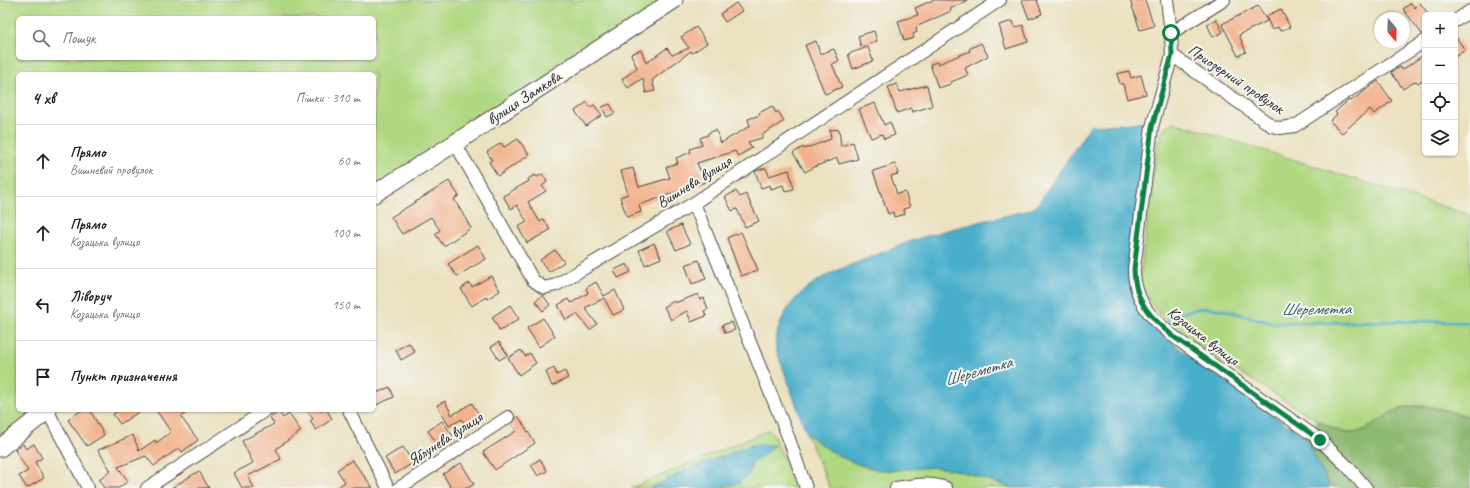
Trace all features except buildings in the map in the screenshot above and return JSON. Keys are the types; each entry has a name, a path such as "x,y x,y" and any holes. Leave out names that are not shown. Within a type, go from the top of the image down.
{"street":[{"name":"вулиця Замкова","path":"376,193 674,0"},
{"name":"Вишнева вулиця","path":"455,143 533,280 544,288 556,285 694,203 1000,0"},
{"name":"Козацька вулиця","path":"1167,0 1172,55 1152,127 1134,269 1136,291 1147,311 1163,328 1320,440 1348,467 1366,488"},
{"path":"1171,33 1224,0"},
{"path":"1458,19 1470,11"},
{"name":"Приозерний провулок","path":"1172,55 1272,126 1288,128 1295,126 1422,42"},
{"path":"694,203 789,439 806,488"},
{"path":"0,448 45,412"},
{"path":"48,412 88,488"},
{"path":"147,488 263,412"},
{"path":"350,412 388,488"},
{"name":"Яблунева вулиця","path":"399,488 508,417"},
{"path":"896,488 921,484 942,487"}],"green space":[{"path":"0,0 674,0 376,193 376,72 16,72 16,412 45,412 0,448"},
{"path":"1173,122 1470,215 1470,417 1430,406 1413,406 1397,410 1368,428 1360,431 1352,433 1342,432 1312,417 1220,361 1192,342 1166,321 1150,301 1140,278 1158,139 1166,126"},
{"path":"1420,406 1470,417 1470,488 1337,488 1329,486 1305,437 1318,421 1339,431 1353,433 1370,427 1394,411"},
{"path":"769,430 773,434 797,488 631,488"},
{"path":"806,432 821,445 842,457 875,469 951,469 1012,488 830,488"}],"water":[{"path":"1147,122 1148,130 1134,299 1154,328 1192,358 1305,437 1330,488 1012,488 951,469 875,469 842,457 821,445 806,432 776,349 777,332 780,324 789,308 800,294 833,272 908,242 929,235 1035,208 1090,126"},
{"path":"751,445 775,445 752,463 749,474 740,483 716,488 650,488 688,469"}],"waterway":[{"name":"Шереметка","path":"1166,321 1182,313 1196,309 1208,308 1220,309 1274,323 1435,321 1470,323"}],"route":[{"path":"1171,33 1172,55 1152,127 1134,269 1136,291 1147,311 1174,337 1320,440"}]}
